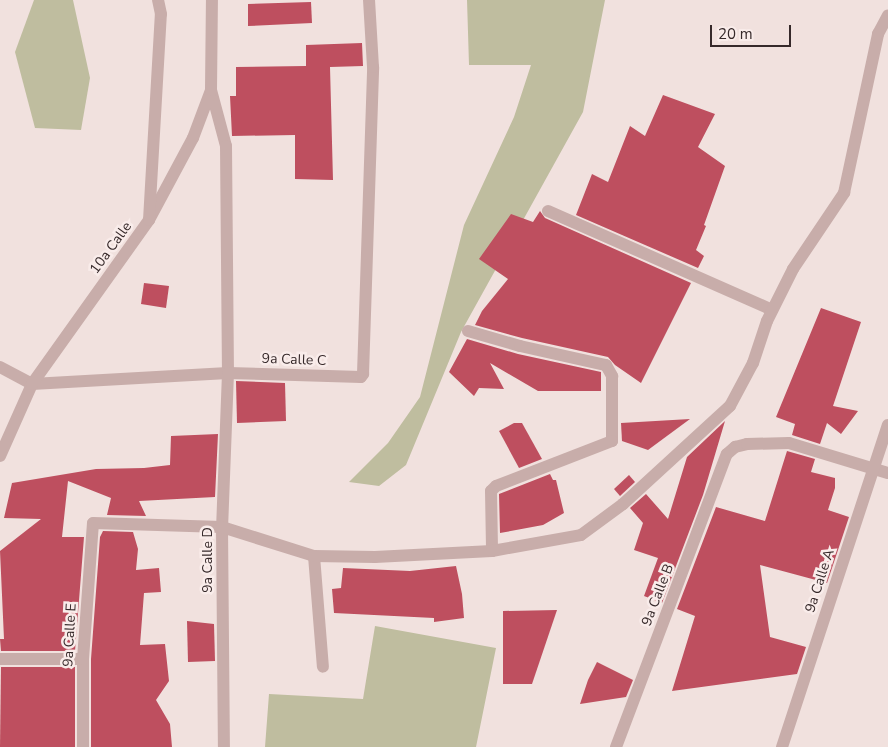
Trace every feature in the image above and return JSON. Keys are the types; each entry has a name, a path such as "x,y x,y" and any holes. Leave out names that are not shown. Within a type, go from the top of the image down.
{"street":[{"name":"10a Calle","path":"0,456 32,384 149,220 161,14 158,0"},
{"path":"149,220 193,138 211,90 212,0"},
{"name":"9a Calle C","path":"32,384 228,373 358,377 363,374 373,77 369,0"},
{"path":"222,527 314,556 375,557 492,551 581,535 624,504 730,406 753,363 772,310 793,270 844,193 878,34 888,15"},
{"name":"9a Calle D","path":"211,90 226,146 228,373 222,527 224,747"},
{"path":"548,211 772,310"},
{"path":"468,331 520,346 606,365 612,376 612,441 496,486 491,491 492,551"},
{"path":"0,368 32,384"},
{"name":"9a Calle A","path":"782,747 888,425"},
{"name":"9a Calle B","path":"616,747 727,454 735,447 747,444 789,443 874,469"},
{"path":"874,469 888,473"},
{"name":"9a Calle E","path":"83,747 82,659 92,526 96,522 222,527"},
{"path":"314,556 323,667"},
{"path":"0,660 82,659"}],"shaded area":[{"path":"34,0 73,0 90,78 81,130 35,128 15,52"},
{"path":"467,0 605,0 583,112 461,332 406,465 379,486 349,482 388,443 420,397 464,225 514,117 531,65 469,65"},
{"path":"375,626 496,648 476,747 265,747 269,694 363,699"}],"building":[{"path":"311,2 312,23 248,26 248,4"},
{"path":"362,43 363,66 330,67 333,180 295,179 295,135 232,136 230,96 236,96 236,67 306,66 306,45"},
{"path":"663,95 715,114 698,147 725,166 704,225 706,226 696,250 704,256 698,268 576,215 592,174 608,182 630,126 645,136"},
{"path":"540,211 545,218 691,283 641,383 615,365 608,357 522,338 475,325 482,311 508,279 479,259 511,214 533,222"},
{"path":"144,283 169,286 166,308 141,304"},
{"path":"821,308 861,322 833,406 858,411 841,434 827,423 820,444 792,435 795,424 776,417"},
{"path":"467,339 518,354 601,372 601,391 538,391 490,363 504,389 479,388 474,396 449,372"},
{"path":"236,381 285,383 286,421 237,423"},
{"path":"690,419 648,450 622,441 621,423"},
{"path":"725,421 703,495 662,603 644,596 658,558 634,550 643,523 630,508 646,494 668,519 687,457"},
{"path":"514,423 522,423 542,459 519,468 499,431"},
{"path":"218,434 215,497 139,501 146,516 107,515 111,498 68,481 62,537 84,537 75,651 1,651 0,639 4,639 0,551 41,519 4,518 12,483 96,469 144,468 170,465 171,436"},
{"path":"787,451 815,459 811,472 835,478 835,488 828,510 849,517 827,583 760,565 770,637 806,647 797,674 672,691 695,616 677,609 716,507 765,521"},
{"path":"550,474 553,480 556,480 564,513 543,525 500,533 499,494"},
{"path":"629,475 635,482 620,496 614,489"},
{"path":"103,531 133,532 138,549 136,570 159,568 161,592 144,593 140,645 165,644 169,681 156,700 170,724 172,747 91,747 91,659 100,537"},
{"path":"456,566 462,594 464,618 434,622 434,618 334,613 332,589 341,588 343,568 410,571"},
{"path":"557,610 532,684 503,684 503,611"},
{"path":"187,621 214,624 215,661 188,662"},
{"path":"597,662 633,680 626,697 580,704 588,680"},
{"path":"1,667 75,667 75,747 0,747"}]}
